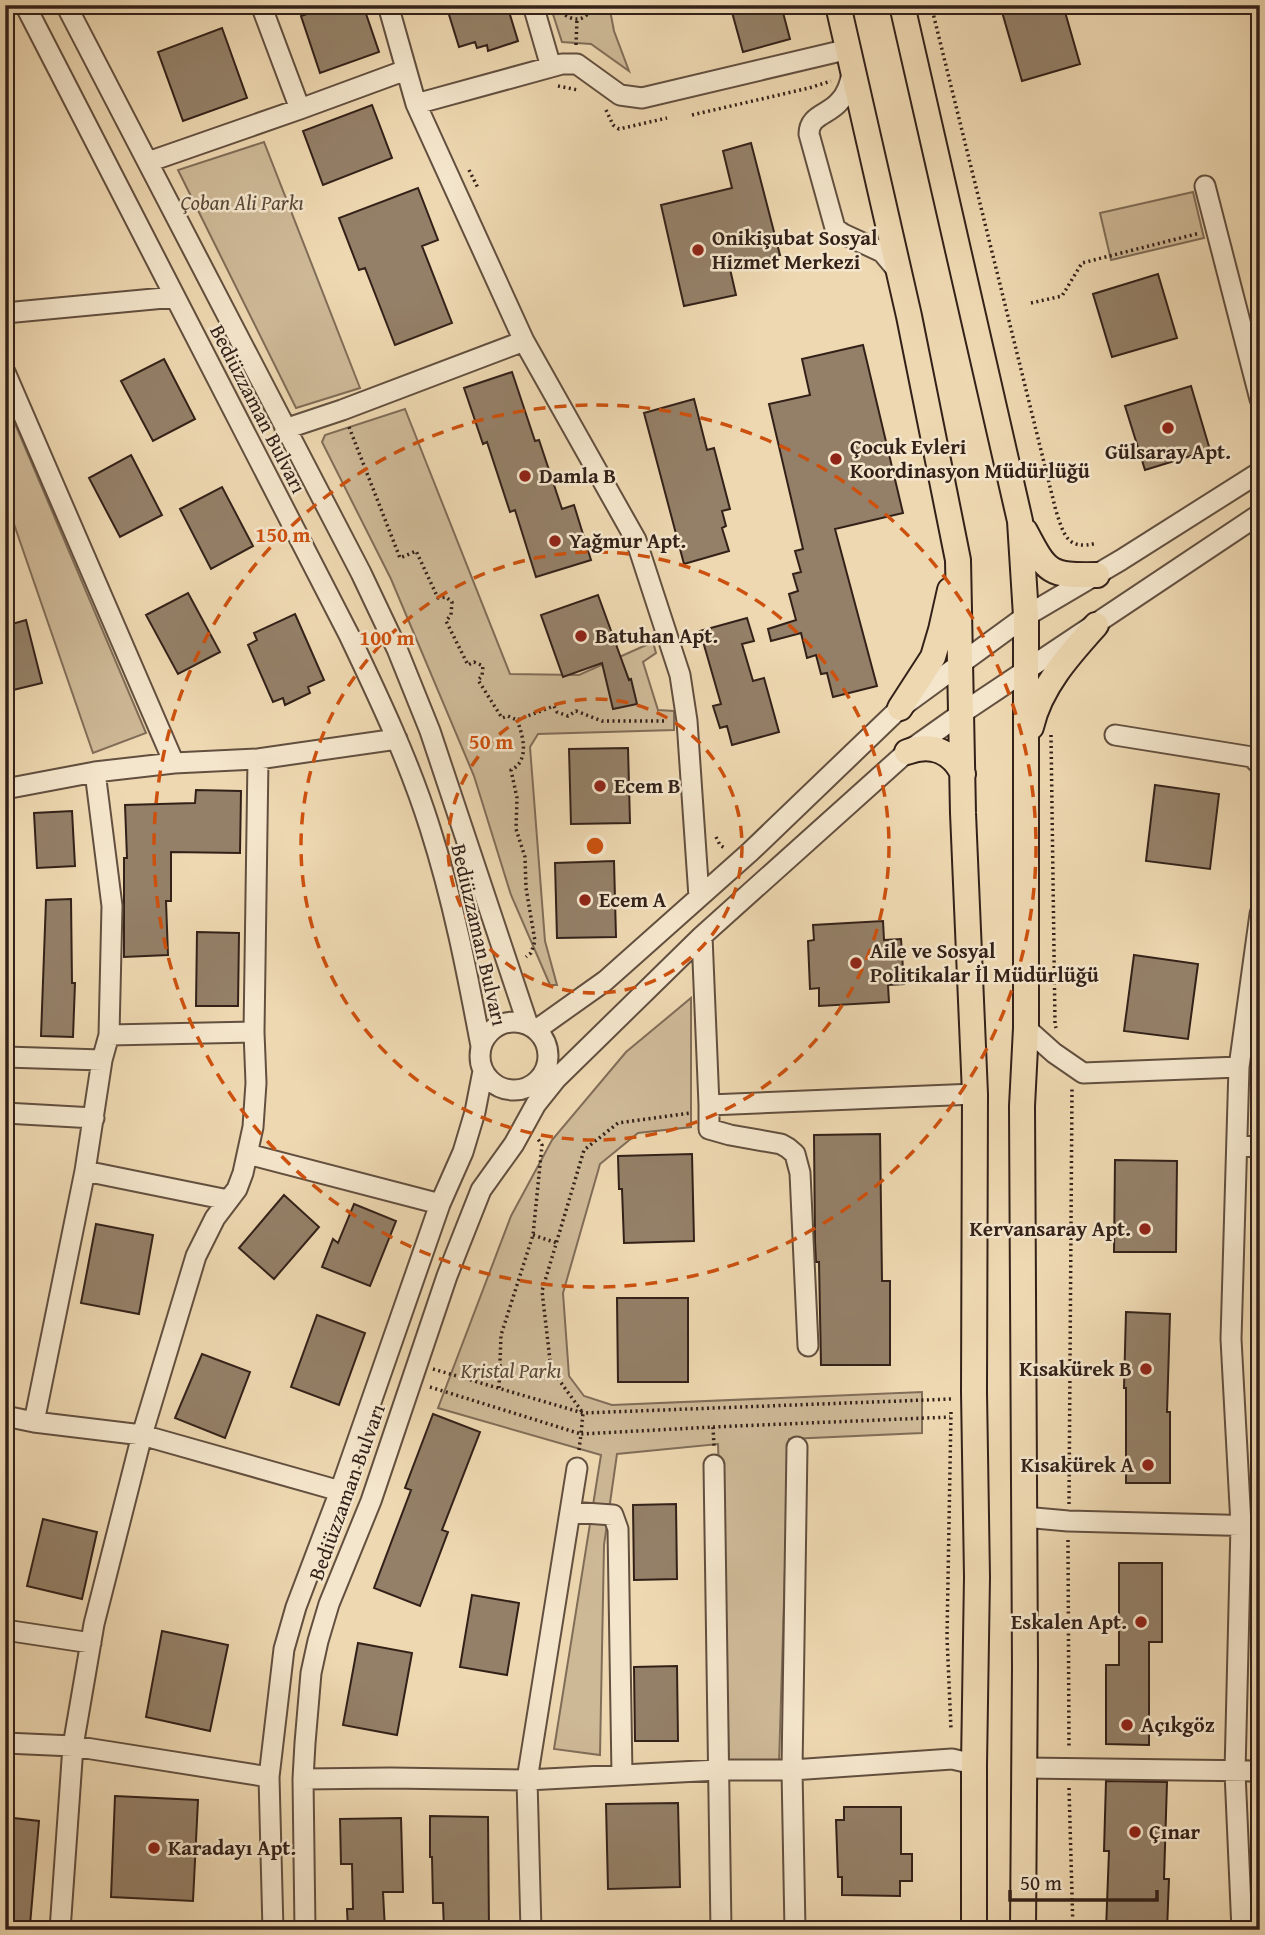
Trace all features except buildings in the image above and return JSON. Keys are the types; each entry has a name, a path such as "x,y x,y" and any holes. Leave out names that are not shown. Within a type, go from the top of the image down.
{"main road":[{"path":"838,5 846,66 900,275 958,560 975,1094 974,1392 977,1577 963,1762 974,1930"},
{"path":"902,5 1020,522 1026,617 1026,1028 1022,1106 1025,1768 1023,1930"},
{"path":"1020,522 1038,557 1050,569 1065,576 1097,575"},
{"path":"900,708 933,656 937,645 952,580 954,540"},
{"path":"1026,763 1034,716 1048,684 1096,625"},
{"path":"907,752 920,748 942,751 959,765 963,774"}],"street":[{"name":"Bediüzzaman Bulvarı","path":"25,5 349,635 397,739 430,826 457,923 481,1046"},
{"name":"Bediüzzaman Bulvarı","path":"66,5 361,573 397,649 430,731 509,969 532,1028"},
{"path":"261,5 300,109"},
{"path":"388,5 416,104 524,341 636,540 680,675 687,721 699,897"},
{"path":"533,5 552,76"},
{"path":"416,104 552,76 562,64 577,64 620,95 642,98 846,66 848,88 842,100 812,122 809,134 835,228 882,251 900,275"},
{"path":"148,162 406,70"},
{"path":"1205,186 1260,398"},
{"path":"5,313 175,297"},
{"path":"285,429 524,341"},
{"path":"5,372 174,762"},
{"path":"532,1028 606,981 750,852 900,708 1026,617 1260,472"},
{"name":"Bediüzzaman Bulvarı","path":"305,1930 303,1779 310,1685 318,1642 329,1604 370,1501 447,1276 481,1190 514,1144 536,1104 568,1067 702,936 907,752 1260,514"},
{"path":"1115,735 1252,757 1260,765"},
{"path":"5,789 95,772 174,762 258,759 397,739"},
{"path":"60,1930 73,1746 90,1643 142,1435 196,1256 215,1218 237,1189 253,1127 257,1083 254,1032 258,759"},
{"path":"34,1422 85,1171 102,1060 109,1035 112,906 95,772"},
{"path":"1249,1930 1242,1930 1236,1772 1250,1526 1231,1339 1239,1067 1260,914"},
{"path":"702,936 709,1115 730,1135 780,1144 795,1154 800,1173 808,1346"},
{"path":"536,1104 548,1057 543,1038 532,1028 511,1022 496,1027 484,1039 480,1063 488,1079 497,1086 516,1090 526,1088 542,1075"},
{"path":"1026,1028 1054,1053 1083,1073 1239,1067"},
{"path":"109,1035 254,1032"},
{"path":"5,1057 102,1060"},
{"name":"Bediüzzaman Bulvarı","path":"273,1930 269,1777 287,1635 440,1204 463,1152 483,1071"},
{"path":"709,1115 975,1094"},
{"path":"5,1113 94,1118"},
{"path":"1237,1146 1260,1147"},
{"path":"248,1154 440,1204"},
{"path":"85,1171 228,1200"},
{"path":"5,1416 142,1435 340,1491"},
{"path":"795,1930 792,1770 797,1447"},
{"path":"714,1465 720,1930"},
{"path":"531,1930 527,1780 577,1468"},
{"path":"570,1512 613,1515 618,1529 622,1775"},
{"path":"1024,1517 1068,1521 1250,1526"},
{"path":"5,1630 90,1643"},
{"path":"5,1743 73,1746 269,1777"},
{"path":"303,1779 527,1780 718,1770 792,1770 963,1762"},
{"path":"1025,1768 1260,1772"}],"path":[{"path":"561,5 565,15 578,19 588,14 592,5"},
{"path":"931,5 1056,511 1064,536 1068,540 1084,545 1097,543"},
{"path":"577,64 578,19"},
{"path":"692,115 809,88 846,66"},
{"path":"552,76 564,86 586,94"},
{"path":"602,104 613,125 619,129 667,118"},
{"path":"466,166 481,196"},
{"path":"1031,303 1062,296 1082,263 1215,229"},
{"path":"342,410 400,558 416,551 438,598 446,597 452,602 451,615 446,621 468,665 474,662 483,666 482,676 478,680 502,718 509,716 517,720 523,733 524,754 517,767 512,770 517,798 516,829 525,857 526,888 535,941 531,953 509,969"},
{"path":"517,720 554,706 557,712 568,716 576,711 602,721 687,721"},
{"path":"1051,725 1055,1024 1059,1034"},
{"path":"715,827 720,845 726,849 734,848"},
{"path":"1072,1066 1068,1521 1073,1930"},
{"path":"577,1468 583,1413 551,1369 542,1291 584,1150 618,1123 709,1115"},
{"path":"499,1388 501,1335 533,1235 542,1145 526,1122"},
{"path":"533,1235 557,1242"},
{"path":"415,1373 581,1434 950,1417"},
{"path":"415,1373 499,1388 583,1413 952,1399 947,1637 963,1762"},
{"path":"713,1427 714,1465"}],"green space":[{"path":"550,5 609,5 614,31 629,71 591,44 562,42"},
{"name":"Çoban Ali Parkı","path":"264,142 360,388 296,408 178,170"},
{"path":"1193,192 1204,238 1111,260 1100,213"},
{"path":"5,400 146,733 93,753 5,498"},
{"path":"405,409 510,674 579,675 653,642 656,653 643,662 658,710 674,711 674,730 538,734 530,747 545,941 557,985 550,985 511,895 474,776 391,579 322,442 325,435"},
{"name":"Kristal Parkı","path":"691,998 691,1127 638,1133 600,1164 563,1293 569,1376 584,1396 612,1405 922,1392 922,1433 789,1439 779,1764 729,1763 718,1444 617,1454 604,1545 600,1755 554,1749 601,1455 438,1408 511,1216 552,1140 626,1052"}],"place":[{"name":"Onikişubat Sosyal Hizmet Merkezi","path":"698,250"},
{"name":"Gülsaray Apt.","path":"1168,428"},
{"name":"Çocuk Evleri Koordinasyon Müdürlüğü","path":"836,459"},
{"name":"Damla B","path":"525,476"},
{"name":"Yağmur Apt.","path":"555,541"},
{"name":"Batuhan Apt.","path":"581,636"},
{"name":"Ecem B","path":"600,786"},
{"name":"Ecem A","path":"585,900"},
{"name":"Aile ve Sosyal Politikalar İl Müdürlüğü","path":"856,963"},
{"name":"Kervansaray Apt.","path":"1145,1229"},
{"name":"Kısakürek B","path":"1146,1369"},
{"name":"Kısakürek A","path":"1148,1465"},
{"name":"Eskalen Apt.","path":"1141,1622"},
{"name":"Açıkgöz","path":"1127,1725"},
{"name":"Çınar","path":"1135,1832"},
{"name":"Karadayı Apt.","path":"154,1848"}]}
